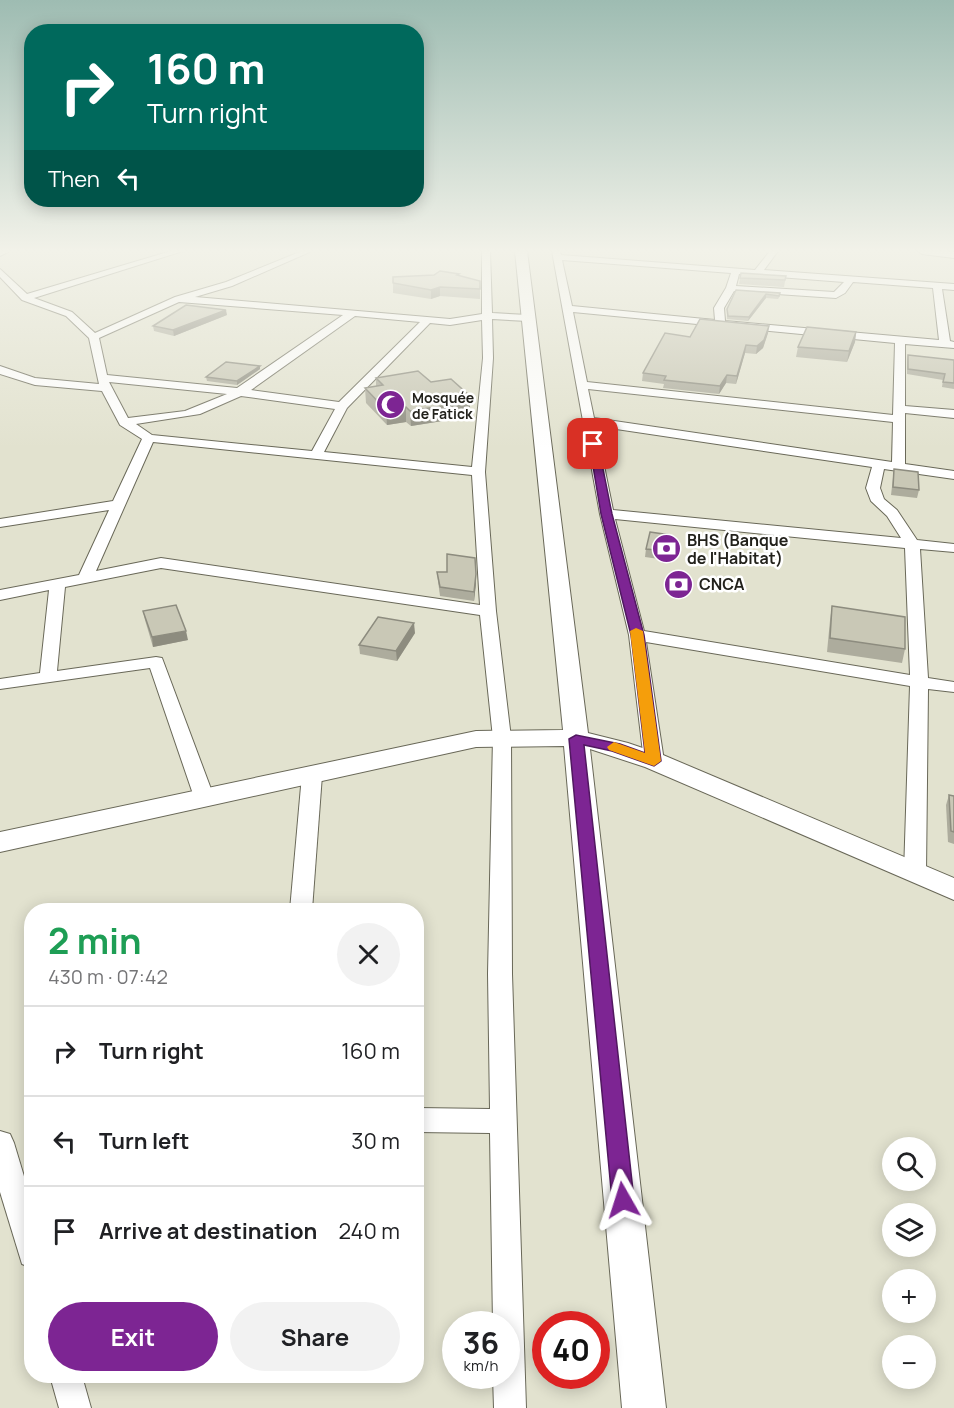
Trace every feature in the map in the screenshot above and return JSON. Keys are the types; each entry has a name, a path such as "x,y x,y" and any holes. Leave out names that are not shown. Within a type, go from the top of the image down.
{"street":[{"path":"72,317 94,337 104,383 124,422 149,438 478,472"},
{"path":"94,337 139,317"},
{"path":"124,422 171,417 205,408 240,392 347,317"},
{"path":"398,317 464,321 485,317"},
{"path":"488,317 488,358 478,472 488,610 502,738 500,974 510,1408"},
{"path":"502,317 528,318 576,739 644,1408"},
{"path":"567,317 607,514 637,635 654,761"},
{"path":"642,317 950,345 942,317"},
{"path":"720,317 721,325"},
{"path":"316,456 342,406 429,320"},
{"path":"898,467 900,341"},
{"path":"0,369 7,375 22,379 240,392 342,406"},
{"path":"581,385 900,414 954,414"},
{"path":"588,421 954,475"},
{"path":"85,578 149,438"},
{"path":"879,464 873,488 878,501 892,513 912,544 919,682 915,873"},
{"path":"0,524 119,504"},
{"path":"607,514 954,549"},
{"path":"0,595 161,563 488,610"},
{"path":"48,678 58,583"},
{"path":"637,635 954,687"},
{"path":"0,684 156,662 204,797"},
{"path":"0,842 476,739 576,739 615,747 654,761 954,890"},
{"path":"302,903 312,775"},
{"path":"424,1120 503,1121"},
{"path":"0,1143 24,1226"},
{"path":"68,1383 75,1408"}],"building":[{"path":"168,317 208,317 173,330 153,326"},
{"path":"700,319 769,326 764,340 757,346 746,345 737,376 727,375 720,386 664,380 666,376 643,373 665,333 690,337"},
{"path":"807,327 856,332 849,351 798,347"},
{"path":"908,355 954,360 954,383 943,382 945,374 908,369"},
{"path":"226,362 260,366 237,381 206,377"},
{"path":"418,371 431,382 451,379 470,396 450,399 455,404 410,411 406,407 386,410 365,388 383,385 376,378"},
{"path":"894,469 918,472 919,490 893,487"},
{"path":"650,532 670,535 667,551 646,549"},
{"path":"447,554 475,558 474,592 440,587 437,572 447,572"},
{"path":"176,605 186,631 152,637 143,611"},
{"path":"832,606 905,617 905,649 830,638"},
{"path":"378,617 414,623 396,651 359,645"},
{"path":"949,795 954,796 954,832 951,831"}],"slow traffic":[{"path":"614,747 654,761 636,631"}],"place":[{"name":"Mosquée de Fatick","path":"391,405"},
{"name":"BHS (Banque de l'Habitat)","path":"666,549"},
{"name":"CNCA","path":"678,584"}],"route":[{"path":"593,444 607,514 637,635 654,761 615,747 576,739 623,1200"}]}
